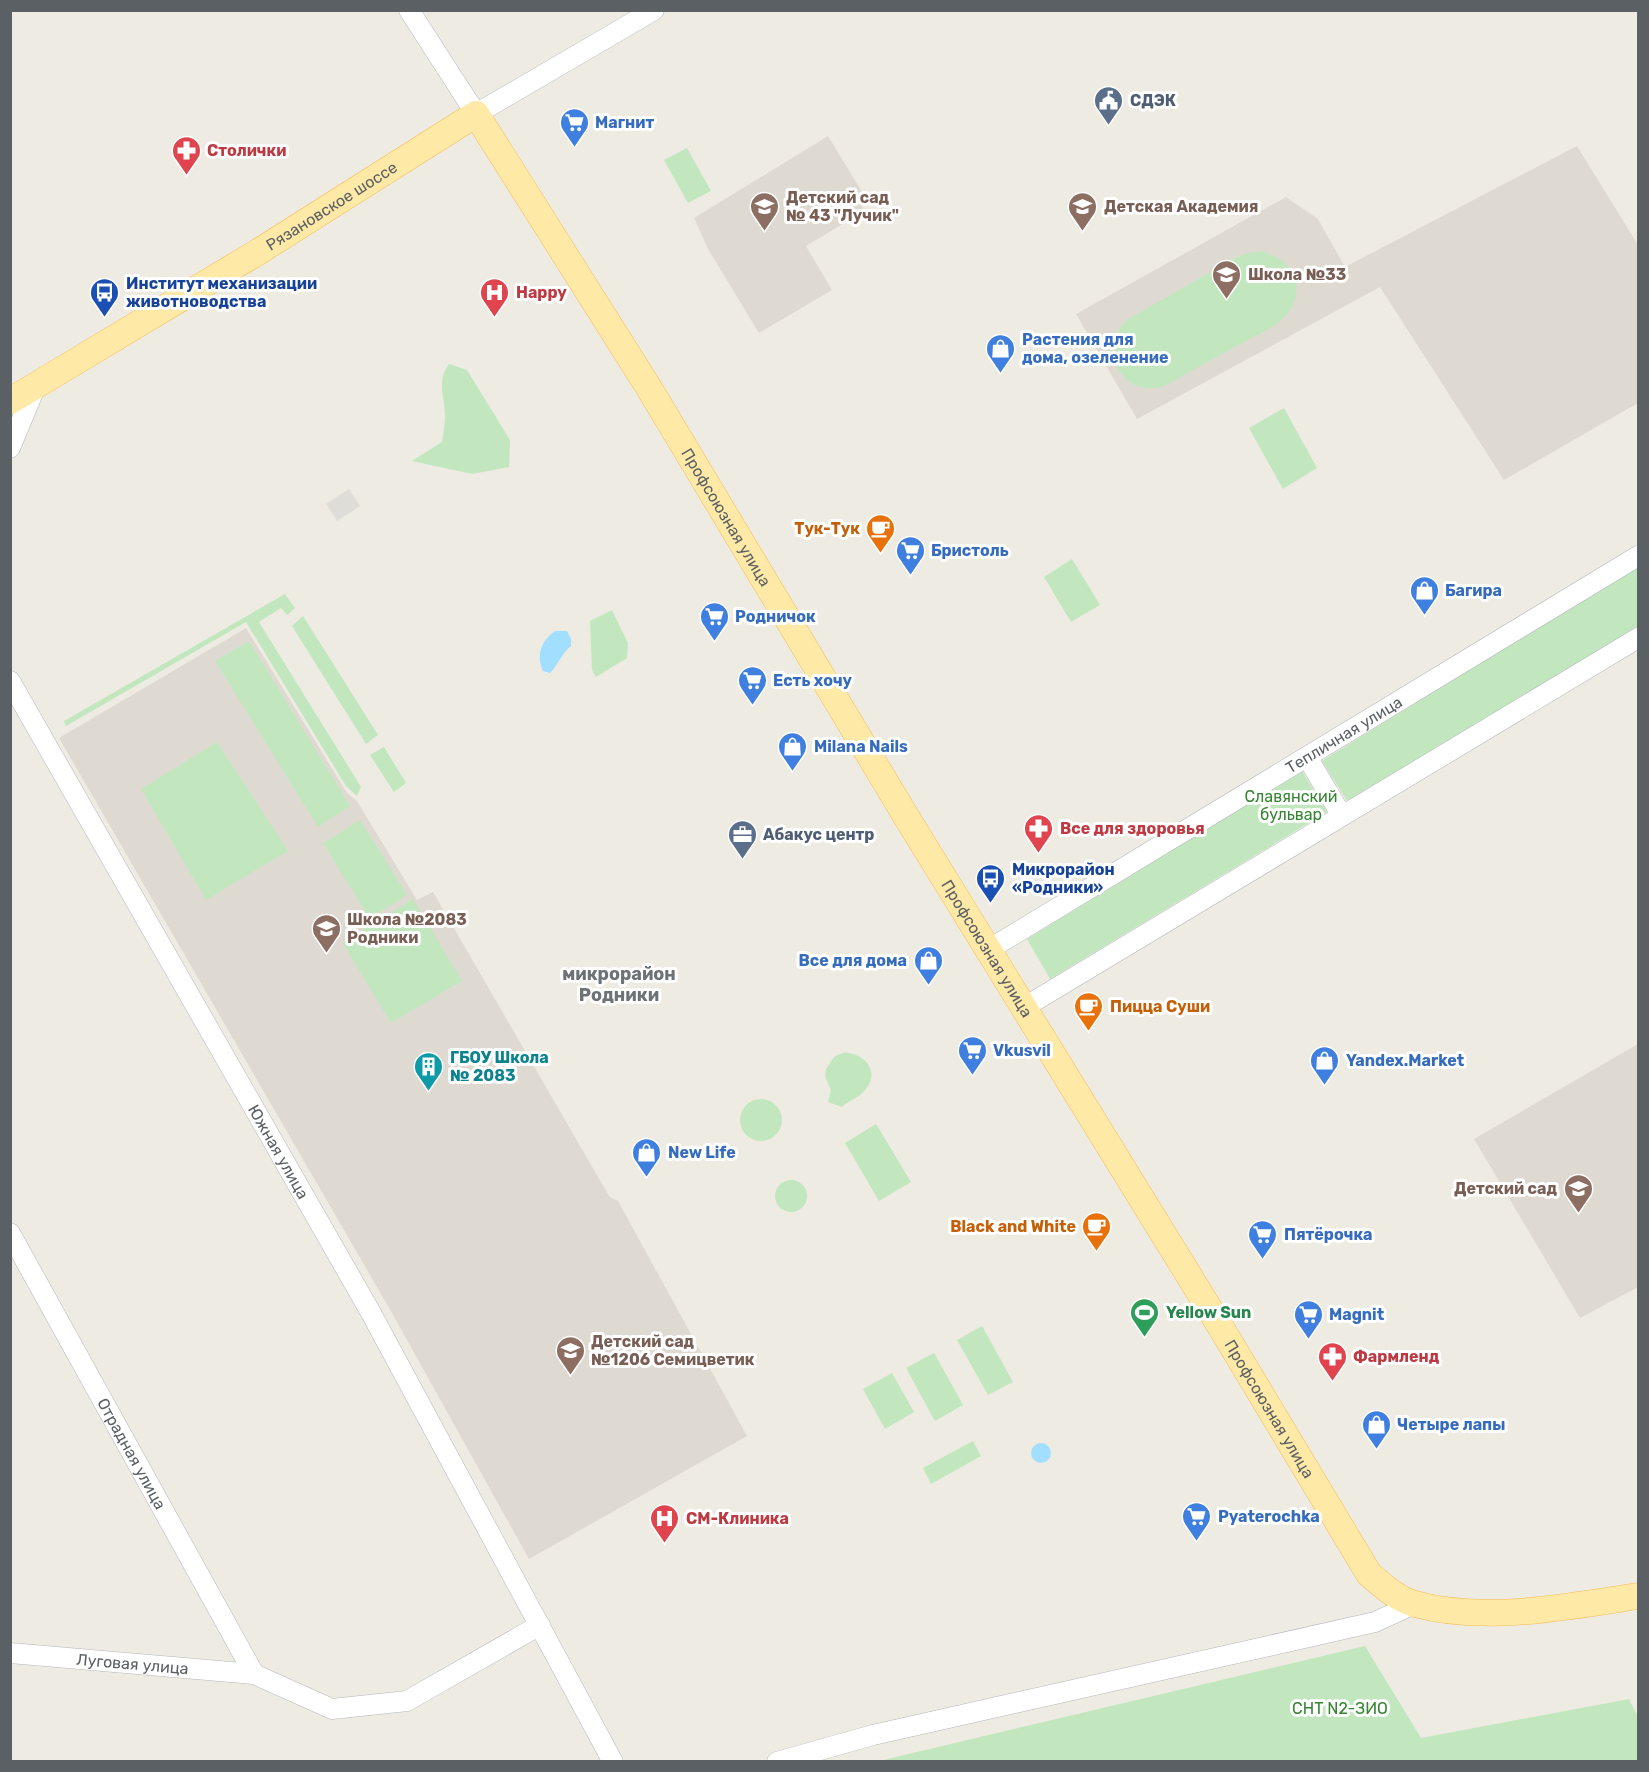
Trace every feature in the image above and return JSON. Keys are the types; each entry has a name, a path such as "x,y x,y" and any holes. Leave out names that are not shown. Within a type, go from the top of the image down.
{"main road":[{"name":"Рязановское шоссе","path":"10,402 258,252 476,114"},
{"name":"Профсоюзная улица","path":"476,114 648,388 1369,1574 1389,1592 1413,1604 1464,1611 1523,1611 1638,1596"}],"street":[{"path":"409,10 476,114"},
{"name":"Рязановское шоссе","path":"476,114 654,10"},
{"path":"10,448 34,388"},
{"name":"Тепличная улица","path":"988,950 1638,556"},
{"path":"1023,1008 1638,638"},
{"name":"Южная улица","path":"10,681 371,1313 613,1761"},
{"path":"1307,757 1342,816"},
{"name":"Отрадная улица","path":"10,1233 254,1674"},
{"path":"777,1761 873,1735 1376,1622 1413,1604"},
{"name":"Луговая улица","path":"10,1653 254,1674 332,1709 407,1701 540,1625"}],"shaded area":[{"name":"Детский сад № 43 \"Лучик\"","path":"828,136 865,197 861,213 806,246 832,290 759,333 708,249 694,218"},
{"name":"Школа №33","path":"1577,146 1638,245 1638,403 1504,480 1380,287 1137,419 1076,314 1286,197 1318,219 1345,267"},
{"path":"349,489 360,506 337,521 326,504"},
{"name":"Школа №2083 Родники","path":"246,628 347,793 357,801 417,900 433,892 605,1189 610,1197 618,1201 747,1436 529,1559 392,1313 59,738"},
{"name":"Детский сад","path":"1638,1044 1638,1287 1580,1318 1474,1139"}],"green space":[{"path":"687,148 711,191 688,203 664,160"},
{"path":"1261,251 1285,263 1296,282 1297,293 1294,304 1277,324 1164,386 1149,388 1136,385 1125,378 1114,356 1114,343 1118,330 1128,319 1237,257"},
{"path":"449,364 467,370 510,440 509,467 472,474 412,461 442,442 445,417 442,383"},
{"path":"1284,408 1317,468 1283,489 1249,428"},
{"path":"1072,559 1100,605 1071,622 1044,577"},
{"name":"Славянский бульвар","path":"1638,565 1638,627 1347,801 1322,761"},
{"path":"285,594 295,608 287,615 281,608 259,622 361,787 357,796 346,786 246,622 66,726 64,721"},
{"path":"612,610 628,643 627,658 596,677 592,670 590,621"},
{"path":"303,616 378,735 366,744 292,626"},
{"path":"249,641 350,806 318,827 215,661"},
{"path":"217,742 288,851 206,900 141,789"},
{"path":"384,747 406,783 394,792 370,755"},
{"name":"Славянский бульвар","path":"1302,771 1327,812 1050,979 1027,939"},
{"path":"360,820 407,895 370,919 323,843"},
{"path":"413,899 462,981 391,1023 342,942"},
{"path":"842,1053 857,1055 863,1059 868,1064 872,1076 863,1093 842,1107 828,1102 831,1090 825,1077 826,1069 834,1057"},
{"path":"761,1099 769,1100 776,1105 781,1112 781,1128 776,1135 769,1140 761,1141 753,1140 746,1135 741,1128 740,1120 741,1112 746,1105 753,1100"},
{"path":"876,1124 911,1182 879,1201 845,1143"},
{"path":"791,1180 802,1185 807,1196 802,1207 791,1212 780,1207 775,1196 780,1185"},
{"path":"982,1326 1013,1382 988,1395 957,1340"},
{"path":"934,1353 963,1405 935,1421 906,1368"},
{"path":"892,1373 914,1412 885,1429 863,1389"},
{"path":"973,1441 981,1456 931,1484 923,1468"},
{"name":"СНТ N2-ЗИО","path":"1365,1646 1421,1738 1629,1699 1638,1717 1638,1761 879,1761"}],"water":[{"path":"555,631 567,631 571,639 571,646 550,673 543,671 540,654 546,639"},
{"path":"1041,1443 1048,1446 1051,1453 1048,1460 1041,1463 1034,1460 1031,1453 1034,1446"}],"place":[{"name":"СДЭК","path":"1109,126"},
{"name":"Магнит","path":"574,148"},
{"name":"Столички","path":"186,176"},
{"name":"Детский сад № 43 \"Лучик\"","path":"765,232"},
{"name":"Детская Академия","path":"1083,232"},
{"name":"Школа №33","path":"1227,300"},
{"name":"Институт механизации животноводства","path":"105,318"},
{"name":"Happy","path":"495,318"},
{"name":"Растения для дома, озеленение","path":"1001,374"},
{"name":"Тук-Тук","path":"881,554"},
{"name":"Бристоль","path":"910,576"},
{"name":"Багира","path":"1424,616"},
{"name":"Родничок","path":"714,642"},
{"name":"Есть хочу","path":"752,706"},
{"name":"Milana Nails","path":"793,772"},
{"name":"Все для здоровья","path":"1039,854"},
{"name":"Абакус центр","path":"742,860"},
{"name":"Микрорайон «Родники»","path":"991,904"},
{"name":"Школа №2083 Родники","path":"326,954"},
{"name":"Все для дома","path":"928,986"},
{"name":"Пицца Суши","path":"1089,1032"},
{"name":"Vkusvil","path":"972,1076"},
{"name":"Yandex.Market","path":"1325,1086"},
{"name":"ГБОУ Школа № 2083","path":"429,1092"},
{"name":"New Life","path":"647,1178"},
{"name":"Детский сад","path":"1578,1214"},
{"name":"Black and White","path":"1097,1252"},
{"name":"Пятёрочка","path":"1263,1260"},
{"name":"Yellow Sun","path":"1145,1338"},
{"name":"Magnit","path":"1308,1340"},
{"name":"Детский сад №1206 Семицветик","path":"570,1376"},
{"name":"Фармленд","path":"1332,1382"},
{"name":"Четыре лапы","path":"1376,1450"},
{"name":"Pyaterochka","path":"1197,1542"},
{"name":"СМ-Клиника","path":"665,1544"}],"district":[{"name":"микрорайон Родники","path":"619,984"}]}
